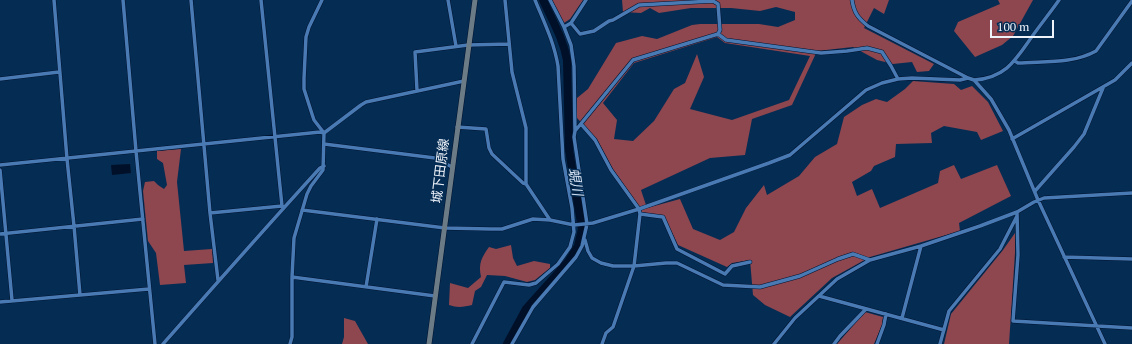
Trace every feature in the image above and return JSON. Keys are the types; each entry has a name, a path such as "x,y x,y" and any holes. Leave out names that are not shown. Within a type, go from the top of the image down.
{"main road":[{"name":"城下田原線","path":"429,344 475,0"}],"street":[{"path":"54,0 66,159 80,295"},
{"path":"123,0 142,219 155,344"},
{"path":"191,0 210,213 218,280"},
{"path":"261,0 275,138 284,206"},
{"path":"290,344 292,338 292,276 294,238 307,194 324,166 324,133 314,120 304,90 306,37 309,27 322,0"},
{"path":"448,0 456,46"},
{"path":"505,0 512,72 526,128 526,184"},
{"path":"472,344 504,282 529,285 536,283 558,264 570,247 576,225 563,159 556,52 535,0"},
{"path":"512,344 533,307 576,257 582,246 584,238 585,224 574,137 574,66 571,45 564,26 550,0"},
{"path":"564,26 571,22 586,0"},
{"path":"852,0 853,8 859,19 868,26 974,80 985,79 993,76 1003,71 1015,61 1059,0"},
{"path":"571,22 580,34 594,31 609,21 640,5 713,1 718,4 720,30 718,34"},
{"path":"1015,61 1018,63 1043,61 1056,62 1088,56 1096,51 1132,1"},
{"path":"575,131 633,60 718,34"},
{"path":"718,34 726,40 822,53 847,52 867,48 882,52 898,79"},
{"path":"417,90 415,52 456,46 509,44"},
{"path":"1012,139 1103,88 1115,80 1132,63"},
{"path":"0,79 59,72"},
{"path":"302,210 444,228 502,229 533,219 550,220 576,225 593,223 639,209 790,155 866,90 882,83 898,79 912,78 960,80 968,78"},
{"path":"0,165 275,138 320,132 324,133 366,102 464,80"},
{"path":"974,80 991,100 1008,130 1038,200 1105,344"},
{"path":"1035,191 1074,148 1084,134 1103,88"},
{"path":"581,124 595,140 611,170 639,209 640,214 634,266 613,327 606,333 602,344"},
{"path":"457,127 486,129 489,148 492,154 523,183 526,184 550,220"},
{"path":"324,144 435,158 452,167"},
{"path":"163,344 284,206 320,168 324,166"},
{"path":"0,170 12,300"},
{"path":"774,344 795,318 837,279 870,260 921,246 1017,214 1038,200 1044,198 1132,193"},
{"path":"210,213 284,206"},
{"path":"640,214 663,218 677,249 725,274 732,266 750,262"},
{"path":"1017,214 1018,255 1013,321 1132,328"},
{"path":"940,344 949,312 1000,249 1017,214"},
{"path":"0,234 142,219"},
{"path":"366,287 377,219"},
{"path":"584,238 592,258 601,263 613,266 677,263 723,285 760,287 800,276 853,254 870,260"},
{"path":"902,318 921,246"},
{"path":"1064,257 1132,260"},
{"path":"292,276 435,296"},
{"path":"0,302 149,289"},
{"path":"819,296 944,330"},
{"path":"834,344 866,309"},
{"path":"877,344 884,325 886,314"}],"shaded area":[{"path":"552,0 583,0 570,19 564,23"},
{"path":"622,0 889,0 884,14 874,8 864,28 934,64 929,71 917,72 912,62 893,64 877,60 853,47 817,51 792,105 752,119 745,155 710,158 641,190 647,208 680,199 693,229 720,240 734,232 746,208 764,185 767,195 799,176 815,157 837,144 844,117 862,105 876,99 887,102 913,81 954,84 961,90 972,86 988,102 1003,131 981,140 977,132 944,126 931,133 932,143 896,144 895,157 874,166 871,171 852,182 857,196 872,189 880,208 938,183 940,171 954,165 961,179 997,165 1011,196 959,223 960,231 870,257 832,278 790,317 765,305 753,295 750,260 732,263 727,267 678,245 664,216 641,212 639,206 613,169 597,139 577,118 577,98 588,89 616,43 642,36 657,39 692,25 700,24 759,24 778,27 795,20 795,12 776,7 760,11 731,8 691,8 659,13 650,8 641,13 623,12","holes":["717,37 725,43 810,56 789,100 732,120 690,109 704,77 697,54 685,83 674,89 654,121 633,141 614,139 617,120 603,103 634,63"]},
{"path":"998,0 1033,0 1013,36 1002,45 975,57 954,31 958,22 1000,4"},
{"path":"181,149 177,182 184,251 212,249 213,263 184,265 186,283 160,285 156,253 148,241 143,191 145,182 154,181 164,189 167,185 163,163 157,159 157,151"},
{"path":"1015,233 1009,344 944,344 951,314"},
{"path":"511,245 513,258 517,266 534,261 550,264 550,268 535,280 527,282 505,276 487,275 481,287 475,291 472,305 455,307 449,305 450,283 468,288 481,277 481,260 489,247 496,249"},
{"path":"865,312 883,317 882,325 874,344 837,344"},
{"path":"344,318 355,321 368,344 342,344 344,337"}],"water":[{"path":"130,164 131,173 112,175 111,165"}],"waterway":[{"name":"蜆川","path":"507,344 526,309 568,262 578,246 582,229 569,150 567,60 560,37 543,0"}]}
